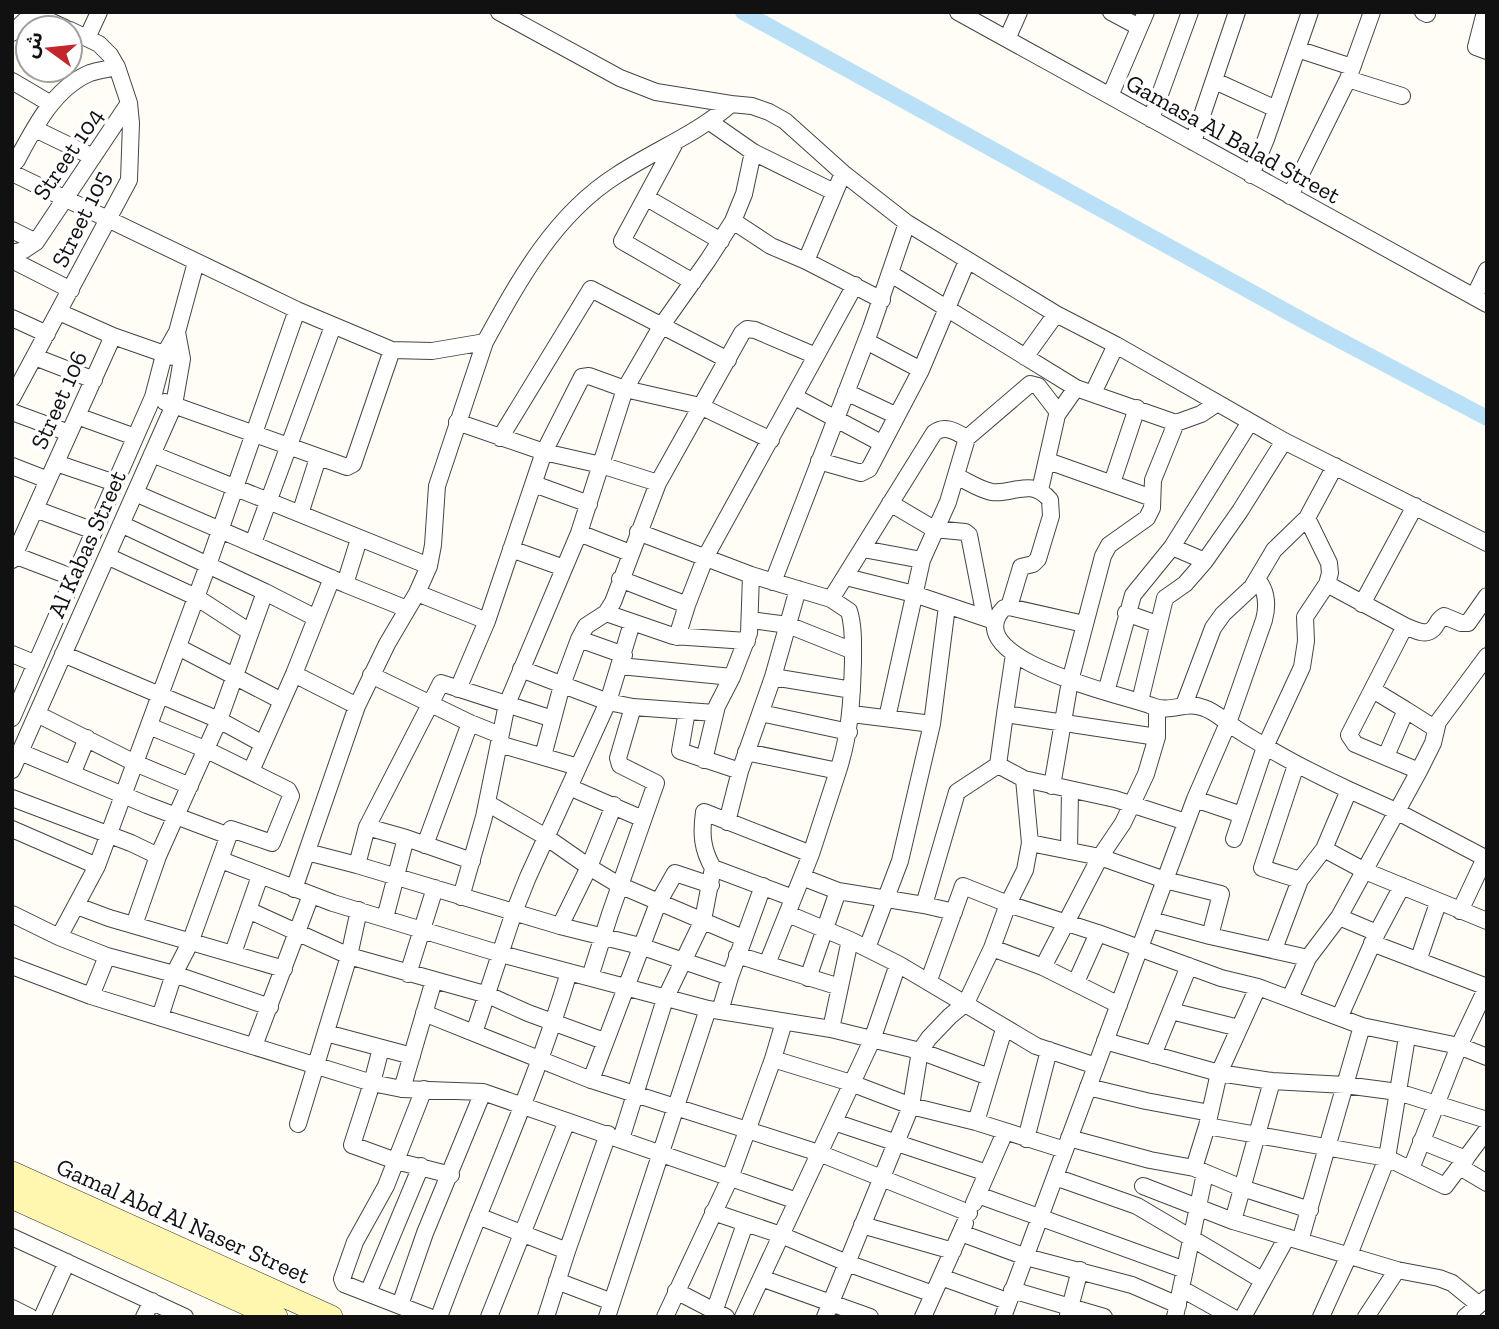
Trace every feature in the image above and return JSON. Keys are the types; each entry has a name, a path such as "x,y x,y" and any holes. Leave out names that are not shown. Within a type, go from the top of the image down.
{"main road":[{"name":"Gamal Abd Al Naser Street","path":"12,1173 331,1317"},
{"name":"Gamal Abd Al Naser Street","path":"12,1197 276,1317"}],"street":[{"path":"87,38 99,12"},
{"path":"499,12 620,78 656,92 752,106 769,112 785,121 843,173 907,223 967,261 1216,404 1487,542"},
{"name":"Gamasa Al Balad Street","path":"958,12 1480,300"},
{"path":"1007,39 1019,12"},
{"path":"1110,96 1142,20 1111,12"},
{"path":"1151,119 1190,12"},
{"path":"1193,142 1237,12"},
{"path":"1251,175 1310,12"},
{"path":"1290,197 1350,73 1372,12"},
{"path":"1485,12 1476,47 1487,51"},
{"path":"12,33 32,13"},
{"name":"Street 105","path":"12,398 17,378 34,357 129,180 129,103 110,55 99,44 84,37"},
{"path":"1297,49 1402,96"},
{"path":"12,164 18,146 66,87 90,73 117,67"},
{"path":"12,81 51,104"},
{"path":"1215,81 1276,109"},
{"name":"Street 104","path":"36,242 129,103"},
{"path":"294,889 357,706 429,566 437,486 485,342 536,255 581,202 617,174 710,122 731,104"},
{"path":"710,122 753,152 834,192"},
{"path":"34,129 93,157"},
{"path":"676,141 622,241 693,282"},
{"path":"461,897 472,862 507,704 579,533 625,389 662,325 733,221 744,194 753,152"},
{"path":"12,173 297,310 392,350 432,351 485,342"},
{"path":"806,261 843,173"},
{"path":"647,198 721,241"},
{"path":"733,221 762,241 882,300"},
{"path":"772,582 882,300 907,223"},
{"path":"12,230 36,242 24,250 12,253"},
{"path":"12,260 71,290"},
{"path":"819,461 865,472 869,469 921,370 967,261"},
{"name":"Al Kabas Street","path":"13,716 153,397 164,355 177,332 196,262"},
{"path":"1480,300 1487,270"},
{"path":"891,274 1025,357 1084,390 1176,423 1201,414 1216,404"},
{"path":"677,637 706,556 855,285"},
{"path":"500,438 592,289 728,360"},
{"path":"59,937 97,866 109,835 208,565 297,310"},
{"path":"59,312 113,336 182,359"},
{"path":"1025,357 1056,314"},
{"path":"12,318 47,334"},
{"path":"253,544 332,326"},
{"path":"543,756 562,685 579,639 590,621 606,613 613,602 658,483 742,333 747,329 755,330 816,356"},
{"name":"Al Kabas Street","path":"12,770 174,405 182,359 177,332"},
{"name":"Street 106","path":"13,557 19,525 35,509 113,336"},
{"path":"866,341 921,370"},
{"path":"1040,490 1058,412 1084,390 1116,345"},
{"path":"153,397 345,467 353,464 392,350"},
{"path":"34,357 94,380"},
{"path":"458,690 487,621 544,452 582,377 590,376 625,389 700,406 771,440"},
{"path":"887,718 922,560 948,502 967,438 1030,384 1038,386 1058,412"},
{"path":"846,391 895,415"},
{"path":"795,397 881,443"},
{"path":"1112,483 1137,408"},
{"path":"12,412 69,433"},
{"path":"77,416 135,437"},
{"path":"457,422 544,452 601,464 658,483"},
{"path":"1106,692 1133,595 1172,547 1250,422"},
{"path":"1052,786 1070,681 1099,566 1109,545 1147,518 1152,508 1153,480 1176,423"},
{"path":"831,599 934,433 949,429 967,438"},
{"path":"1140,701 1157,624 1168,593 1185,584 1205,561 1284,440"},
{"path":"152,454 429,566"},
{"path":"300,514 318,458"},
{"path":"1048,461 1152,498"},
{"path":"56,463 115,483"},
{"path":"12,466 48,480"},
{"path":"1184,705 1213,628 1257,579 1267,559 1307,518 1335,466"},
{"path":"956,476 991,492 1022,488 1040,490 1050,500 1051,516 1038,559 1020,569 1009,607"},
{"path":"534,484 589,503"},
{"path":"135,493 339,582 407,608"},
{"path":"890,503 934,529 965,532 969,535 998,638 1014,654 1070,681 1157,708 1168,710 1184,705 1205,708 1296,765 1396,811 1486,859 1460,911"},
{"path":"1362,604 1415,506"},
{"path":"35,509 94,531"},
{"path":"1234,839 1265,747 1302,667 1306,641 1305,617 1327,584 1330,573 1329,563 1307,518"},
{"path":"121,524 316,618"},
{"path":"638,532 751,575 831,599 849,611 853,651 852,714 849,732 811,853 766,964"},
{"path":"579,533 630,553"},
{"path":"251,771 316,618 339,582 359,539"},
{"path":"1172,547 1205,561"},
{"path":"511,549 564,568"},
{"path":"863,549 922,560"},
{"path":"107,556 196,597 250,632"},
{"path":"13,557 74,578"},
{"path":"704,760 715,713 747,641 751,620 751,575"},
{"path":"846,577 914,594 991,619"},
{"path":"620,579 687,605"},
{"path":"1007,1303 1186,822 1228,723 1266,613 1265,591 1257,579"},
{"path":"1327,584 1405,626 1426,633 1433,630 1439,618 1444,616 1468,623 1487,596"},
{"path":"726,822 798,589"},
{"path":"134,925 174,816 219,720 265,592"},
{"path":"417,593 487,621"},
{"path":"867,948 900,861 932,724 947,606"},
{"path":"991,619 1009,607 1084,624"},
{"path":"606,613 677,637 747,641"},
{"path":"1126,613 1157,624"},
{"path":"751,620 788,625 853,651"},
{"path":"474,1033 513,912 608,702 632,623"},
{"path":"1405,626 1349,735 1355,744 1419,771"},
{"path":"579,639 622,660 732,677"},
{"path":"178,647 282,701"},
{"path":"12,653 36,664"},
{"path":"64,654 219,720 263,744"},
{"path":"924,905 957,793 998,765 1014,654"},
{"path":"1290,998 1308,958 1339,918 1365,871 1433,743 1443,715 1487,656"},
{"path":"521,669 608,702 633,707 715,713"},
{"path":"294,674 357,706"},
{"path":"371,675 500,740 578,767"},
{"path":"773,677 852,690"},
{"path":"357,865 367,827 440,683 553,719"},
{"path":"1373,690 1436,729"},
{"path":"590,977 619,885 656,783 621,765 618,758 633,707"},
{"path":"1043,967 1100,857 1123,823 1146,774 1157,737 1157,708"},
{"path":"1386,756 1406,710"},
{"path":"687,711 680,751 740,771"},
{"path":"761,713 849,732"},
{"path":"37,714 135,763 190,786"},
{"path":"852,714 932,724"},
{"path":"1005,714 1157,737"},
{"path":"425,845 470,723"},
{"path":"149,726 251,771 288,790 291,796 272,842 232,829 190,943 174,974 160,1017"},
{"path":"73,772 87,738"},
{"path":"20,752 229,836"},
{"path":"746,752 838,771"},
{"path":"998,765 1024,779 1132,803 1186,822"},
{"path":"1296,765 1262,869 1300,880"},
{"path":"827,1310 911,1106 920,1051 950,1016 966,1003 1025,870 1030,843 1024,779"},
{"path":"569,787 643,819"},
{"path":"1069,851 1070,790"},
{"path":"1274,949 1300,880 1324,849 1349,790"},
{"path":"12,798 158,856"},
{"path":"1195,799 1242,815"},
{"path":"486,803 546,837 619,885 743,938"},
{"path":"560,926 589,867 614,805"},
{"path":"545,1317 567,1251 615,1137 636,1095 665,999 703,920 713,868 706,856 701,833 704,812 811,853"},
{"path":"367,827 472,862"},
{"path":"12,829 97,866"},
{"path":"385,918 406,838"},
{"path":"1030,843 1100,857 1165,880 1220,894 1210,936"},
{"path":"1324,849 1365,871 1487,921"},
{"path":"307,852 560,926 640,946 730,977"},
{"path":"221,860 311,895 501,954 627,986 665,999 714,1010 831,1029 920,1051 989,1077"},
{"path":"713,868 793,898"},
{"path":"591,1080 640,946 658,903 675,873 710,886"},
{"path":"233,953 260,876"},
{"path":"802,877 838,891 954,912"},
{"path":"557,1281 609,1310 676,1107 714,1010 730,977 763,886"},
{"path":"929,980 963,886 1221,978 1290,998 1362,1026 1459,1046 1487,1057"},
{"path":"1340,1016 1375,938 1402,887"},
{"path":"408,974 435,888"},
{"path":"808,978 838,891"},
{"path":"254,1046 311,895"},
{"path":"1418,961 1438,903"},
{"path":"77,906 190,943 284,969"},
{"path":"248,910 349,956 488,995 604,1041"},
{"path":"298,1124 349,956 359,910"},
{"path":"12,914 107,956 174,974 270,1007"},
{"path":"788,914 867,948 929,980 1036,1046 1096,1066"},
{"path":"1339,918 1418,961 1487,987 1459,1046 1410,1169"},
{"path":"1151,920 1308,958"},
{"path":"1076,982 1098,933"},
{"path":"831,1029 849,940"},
{"path":"992,948 1043,967 1119,1005"},
{"path":"737,955 840,987"},
{"path":"91,996 107,956"},
{"path":"743,1317 872,1040 898,964"},
{"path":"12,966 91,996 372,1083 402,1088 483,1092 797,1201"},
{"path":"1153,1055 1189,966"},
{"path":"439,1317 523,1105 569,972"},
{"path":"402,1088 434,980"},
{"path":"1178,1304 1192,1240 1199,1171 1219,1073 1258,987"},
{"path":"1171,1011 1239,1028"},
{"path":"424,1013 591,1080 819,1153 969,1213"},
{"path":"665,1317 730,1178 784,1022"},
{"path":"1243,1317 1262,1280 1294,1239 1310,1210 1362,1026"},
{"path":"976,1122 1004,1028"},
{"path":"326,1033 412,1056"},
{"path":"1321,1317 1387,1158 1407,1037"},
{"path":"1105,1041 1219,1073 1272,1081 1345,1085 1398,1092 1487,1120"},
{"path":"381,1048 352,1145 396,1161 451,1175"},
{"path":"1026,1139 1049,1050"},
{"path":"773,1059 851,1083 911,1106 976,1122 1026,1139 1067,1144 1199,1171 1310,1210"},
{"path":"1233,1220 1272,1081"},
{"path":"1087,1087 1146,1101 1259,1135 1387,1158 1446,1186 1487,1130"},
{"path":"424,1089 386,1186 355,1242 342,1279 344,1284 429,1317"},
{"path":"400,1304 425,1233 483,1092"},
{"path":"489,1317 567,1121"},
{"path":"834,1122 987,1173"},
{"path":"923,1317 1005,1132"},
{"path":"1421,1141 1463,1163 1487,1183"},
{"path":"1137,1206 1150,1160"},
{"path":"368,1293 421,1167"},
{"path":"1055,1177 1137,1206 1262,1280"},
{"path":"1143,1186 1233,1220 1397,1270 1452,1283 1483,1301 1465,1317"},
{"path":"978,1195 1185,1270"},
{"path":"713,1212 781,1235 847,1263 933,1294"},
{"path":"478,1216 567,1251"},
{"path":"676,1291 720,1314 746,1224"},
{"path":"862,1225 953,1251"},
{"path":"961,1233 1026,1257 1132,1285 1178,1304 1232,1317"},
{"path":"12,1237 185,1317"},
{"path":"42,1317 67,1262"},
{"path":"1069,1312 1080,1270"},
{"path":"1366,1317 1397,1270"},
{"path":"941,1277 1007,1303 1104,1317"},
{"path":"761,1278 827,1310 870,1317"},
{"path":"144,1317 152,1301"},
{"path":"12,1308 30,1317"}],"waterway":[{"path":"743,12 1313,326 1487,418"}]}
